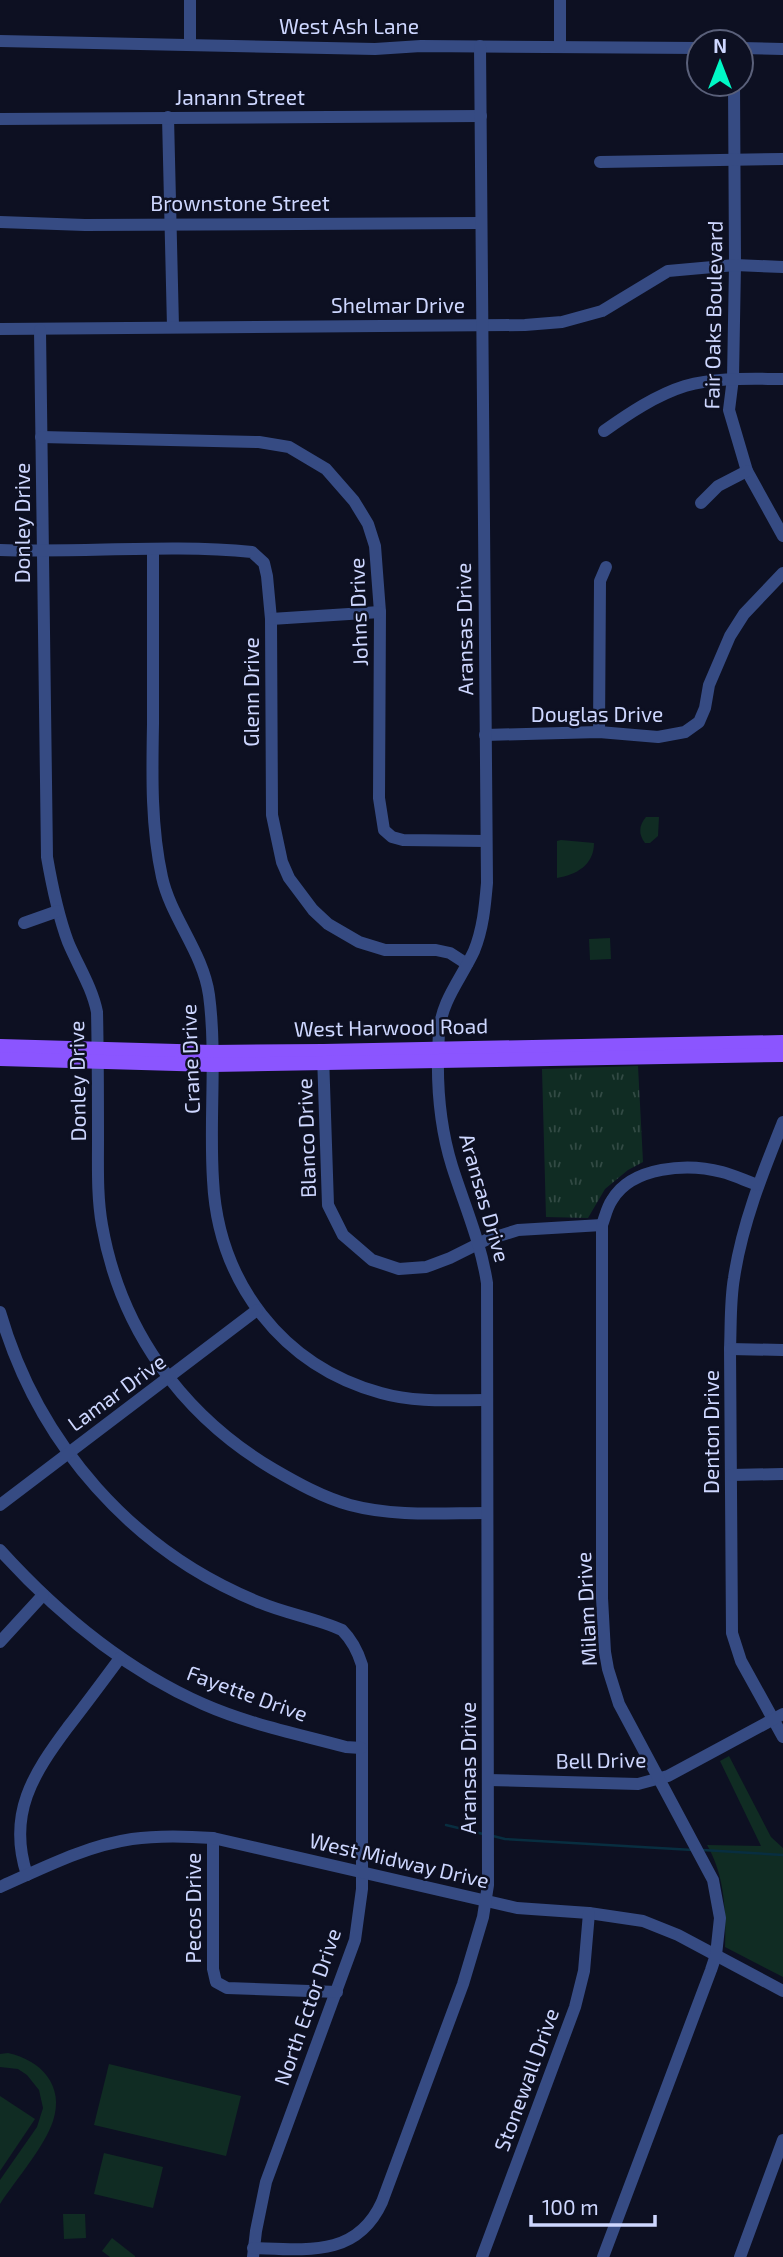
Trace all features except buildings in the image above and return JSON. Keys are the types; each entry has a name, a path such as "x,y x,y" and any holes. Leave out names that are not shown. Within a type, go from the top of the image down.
{"main road":[{"name":"West Harwood Road","path":"0,1046 98,1054 323,1058 693,1049 783,1042"},
{"name":"West Harwood Road","path":"693,1049 783,1055"},
{"name":"West Harwood Road","path":"0,1059 98,1054"}],"street":[{"path":"190,0 190,45"},
{"path":"559,47 560,0"},
{"name":"West Ash Lane","path":"0,41 375,49 421,46 685,48"},
{"name":"Aransas Drive","path":"253,2253 328,2249 352,2241 370,2226 382,2202 463,1984 486,1902 487,1283 447,1147 439,1101 439,1055 444,1008 481,930 486,883 480,46"},
{"path":"755,48 783,49"},
{"name":"Fair Oaks Boulevard","path":"734,98 735,265 733,378 729,410 747,471 783,536"},
{"name":"Janann Street","path":"0,119 481,116"},
{"path":"169,117 173,327"},
{"path":"600,162 783,159"},
{"name":"Brownstone Street","path":"0,222 85,225 481,223"},
{"name":"Shelmar Drive","path":"0,329 525,325 585,317 602,312 668,271 735,265 783,267"},
{"name":"Donley Drive","path":"40,330 47,858 58,911 69,944 94,997 97,1012 98,1178 102,1223 108,1252 128,1313 147,1348 183,1397 233,1443 294,1481 321,1495 350,1505 392,1512 487,1513"},
{"path":"604,431 658,398 685,386 733,378 783,379"},
{"name":"Johns Drive","path":"41,437 210,440 289,447 326,469 354,500 368,524 375,545 380,612 379,798 384,830 392,837 403,840 486,841"},
{"path":"701,503 718,486 747,471"},
{"path":"768,508 783,505"},
{"name":"Glenn Drive","path":"0,550 153,549 252,552 264,563 267,576 271,620 272,815 282,862 289,878 313,910 328,923 359,942 386,950 436,950 450,954 467,964"},
{"name":"Crane Drive","path":"153,549 154,825 162,878 172,907 205,978 210,1009 212,1058 213,1180 218,1225 230,1262 257,1310 290,1345 335,1375 402,1398 487,1400"},
{"path":"598,732 600,581 606,567"},
{"name":"Douglas Drive","path":"485,735 598,732 658,737 685,732 699,722 705,708 709,685 730,636 744,614 783,573"},
{"path":"271,620 380,612"},
{"path":"24,923 58,911"},
{"name":"Blanco Drive","path":"323,1058 328,1205 343,1235 372,1260 399,1269 426,1267 486,1240 518,1230 602,1225"},
{"name":"Denton Drive","path":"783,1122 758,1185 734,1277 730,1349 732,1633 741,1661 778,1717 783,1737"},
{"name":"Milam Drive","path":"603,2257 716,1955 720,1918 713,1880 619,1704 608,1669 603,1631 602,1225 611,1201 619,1190 628,1182 654,1170 720,1171 758,1185"},
{"name":"Lamar Drive","path":"0,1505 257,1310"},
{"name":"North Ector Drive","path":"0,1312 27,1386 67,1454 114,1508 167,1552 220,1584 261,1603 332,1626 349,1637 362,1665 361,1903 355,1940 266,2182 253,2253"},
{"path":"730,1349 783,1350"},
{"path":"731,1475 783,1474"},
{"name":"Fayette Drive","path":"0,1550 43,1595 85,1632 155,1680 214,1708 271,1727 346,1747 361,1748"},
{"path":"0,1642 43,1595"},
{"path":"27,1875 22,1862 19,1829 32,1780 120,1658"},
{"name":"Bell Drive","path":"488,1780 638,1784 668,1776 778,1717"},
{"name":"West Midway Drive","path":"0,1887 71,1855 131,1839 175,1835 213,1838 240,1842 361,1874 517,1908 589,1913 643,1921 678,1935 783,1991"},
{"name":"Pecos Drive","path":"213,1838 213,1969 216,1982 228,1989 337,1992"},
{"name":"Stonewall Drive","path":"482,2257 575,2007 584,1971 589,1913"},
{"path":"740,2257 783,2140"}],"green space":[{"path":"646,817 659,817 658,836 650,843 645,843 640,833"},
{"path":"557,841 594,843 591,857 583,868 557,878"},
{"path":"610,938 611,959 590,960 589,939"},
{"path":"638,1066 643,1162 628,1170 605,1189 588,1218 546,1217 542,1069"},
{"path":"729,1756 771,1837 783,1848 783,1977 725,1947 721,1882 707,1845 761,1846 720,1761"},
{"path":"8,2053 31,2062 47,2076 53,2086 56,2108 49,2131 0,2204 0,2180 37,2127 43,2108 39,2090 27,2075 18,2069 0,2067 0,2054"},
{"path":"109,2064 241,2096 226,2156 94,2125"},
{"path":"0,2096 35,2119 0,2171"},
{"path":"104,2153 163,2167 153,2208 94,2194"},
{"path":"63,2214 85,2214 86,2238 64,2239"},
{"path":"112,2238 135,2257 110,2257 102,2251"}],"waterway":[{"path":"446,1825 483,1834"},
{"path":"493,1836 505,1839 693,1850"},
{"path":"703,1850 783,1855"}]}
